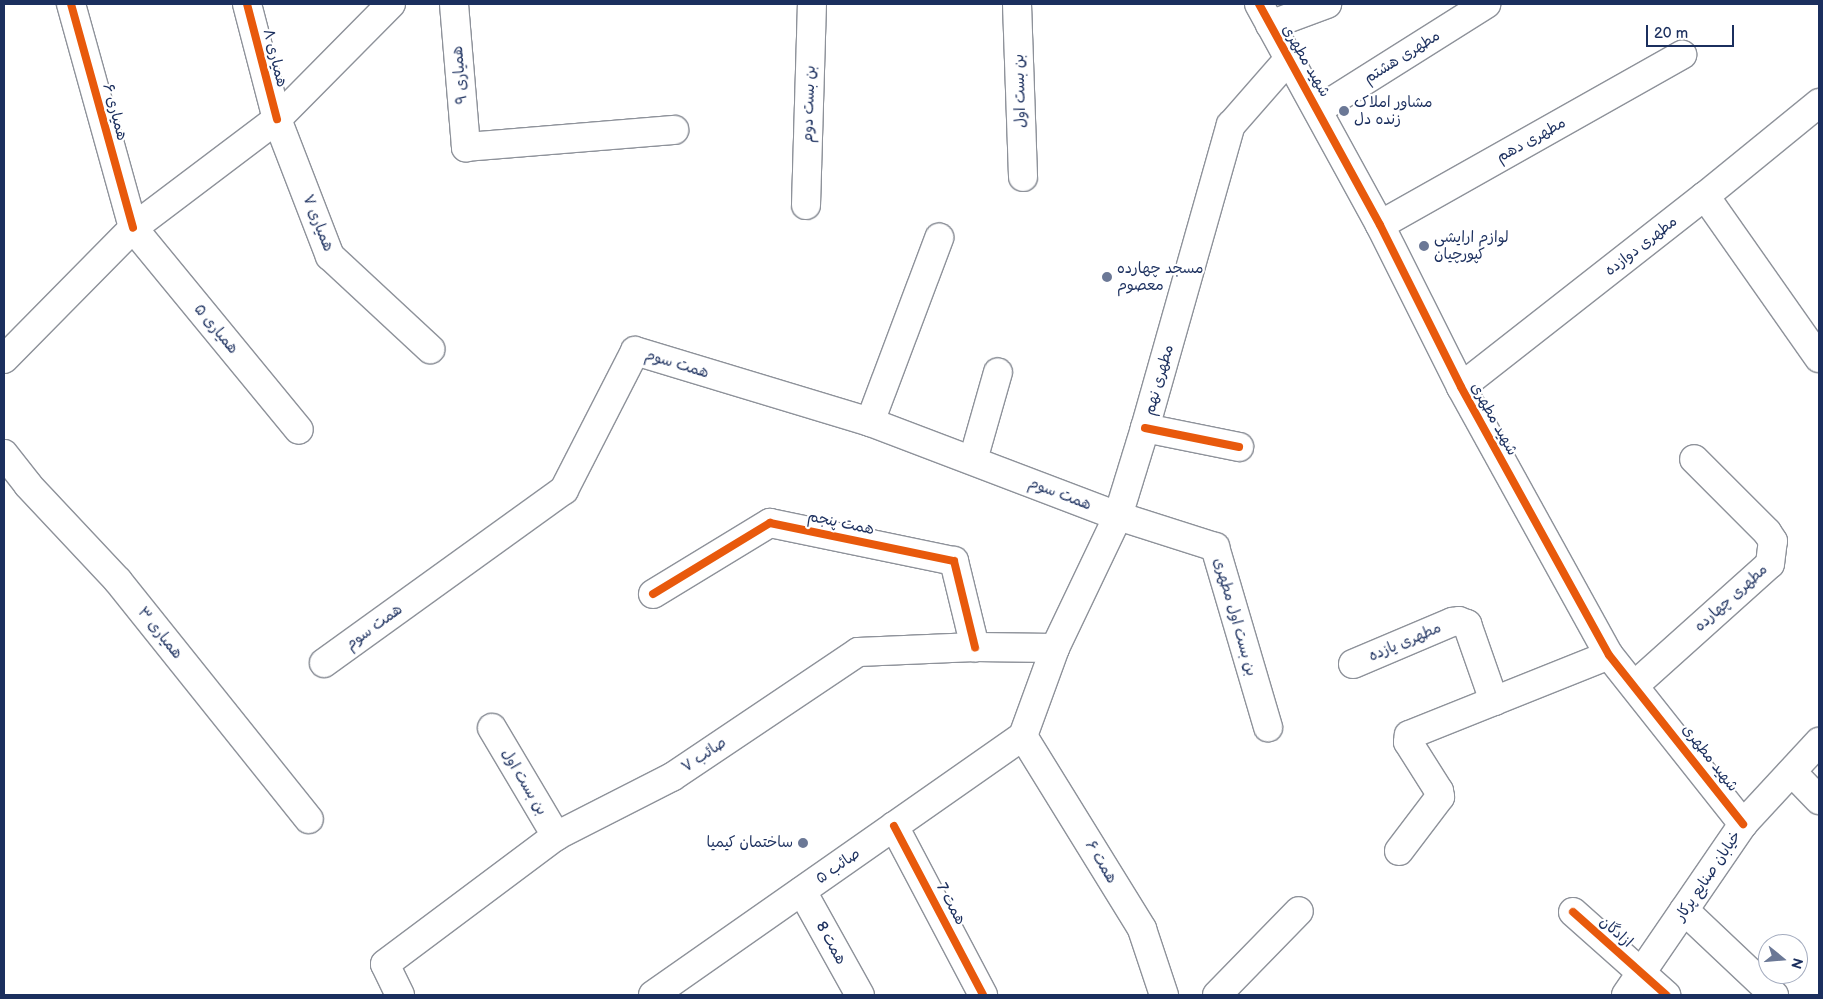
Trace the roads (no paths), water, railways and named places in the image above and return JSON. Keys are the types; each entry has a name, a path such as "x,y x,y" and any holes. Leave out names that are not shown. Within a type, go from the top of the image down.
{"street":[{"name":"همیاری ۶","path":"71,4 133,228"},
{"name":"همیاری ۸","path":"247,4 276,119"},
{"path":"4,359 133,228 276,119 391,4"},
{"name":"همیاری ۹","path":"454,4 466,147 674,130"},
{"name":"بن بست دوم","path":"806,205 812,4"},
{"name":"بن بست اول","path":"1017,4 1023,177"},
{"path":"1264,14 1328,4"},
{"name":"مطهری هشتم","path":"1318,110 1486,4"},
{"name":"شهید مطهری","path":"1264,14 1380,225 1461,387 1609,655 1635,685 1743,824"},
{"name":"مطهری دهم","path":"1380,225 1682,54"},
{"name":"مطهری نهم","path":"1023,736 1055,648 1118,516 1145,428 1231,125 1288,60"},
{"name":"مطهری دوازده","path":"1461,387 1705,196 1819,103"},
{"name":"همیاری ۷","path":"276,119 330,256 430,349"},
{"path":"1705,196 1819,358"},
{"name":"همیاری ۵","path":"133,228 299,430"},
{"path":"870,422 939,238"},
{"name":"همت سوم","path":"324,663 564,490 634,351 870,422 1118,516"},
{"path":"973,460 998,372"},
{"path":"1145,428 1239,447"},
{"name":"همیاری ۳","path":"4,454 28,485 118,581 309,820"},
{"name":"مطهری چهارده","path":"1635,685 1770,564 1773,541 1767,532 1694,459"},
{"name":"بن بست اول مطهری","path":"1118,516 1215,547 1268,727"},
{"name":"همت پنجم","path":"653,594 770,523 954,561 975,647"},
{"name":"مطهری یازده","path":"1353,664 1452,622 1459,621 1467,624 1494,701"},
{"name":"صائب ۷","path":"397,994 385,964 556,836 672,777 858,652 975,647 1055,648"},
{"path":"1399,851 1440,797 1439,791 1408,742 1409,734 1609,655"},
{"name":"بن بست اول","path":"492,728 556,836"},
{"name":"صائب ۵","path":"653,995 1023,736"},
{"name":"همت ۶","path":"1023,736 1142,929 1164,995"},
{"name":"خیابان صنایع پرکار","path":"1626,995 1743,824 1819,742"},
{"path":"1792,772 1819,800"},
{"name":"همت 7","path":"894,826 983,995"},
{"name":"همت 8","path":"802,891 860,995"},
{"path":"1684,910 1774,995"},
{"path":"1217,995 1299,911"},
{"name":"ازادگان","path":"1572,912 1666,995"}],"place":[{"name":"مشاور املاک زنده دل","path":"1344,111"},
{"name":"لوازم ارایشی کپورچیان","path":"1424,246"},
{"name":"مسجد چهارده معصوم","path":"1107,277"},
{"name":"ساختمان کیمیا","path":"803,843"}]}
